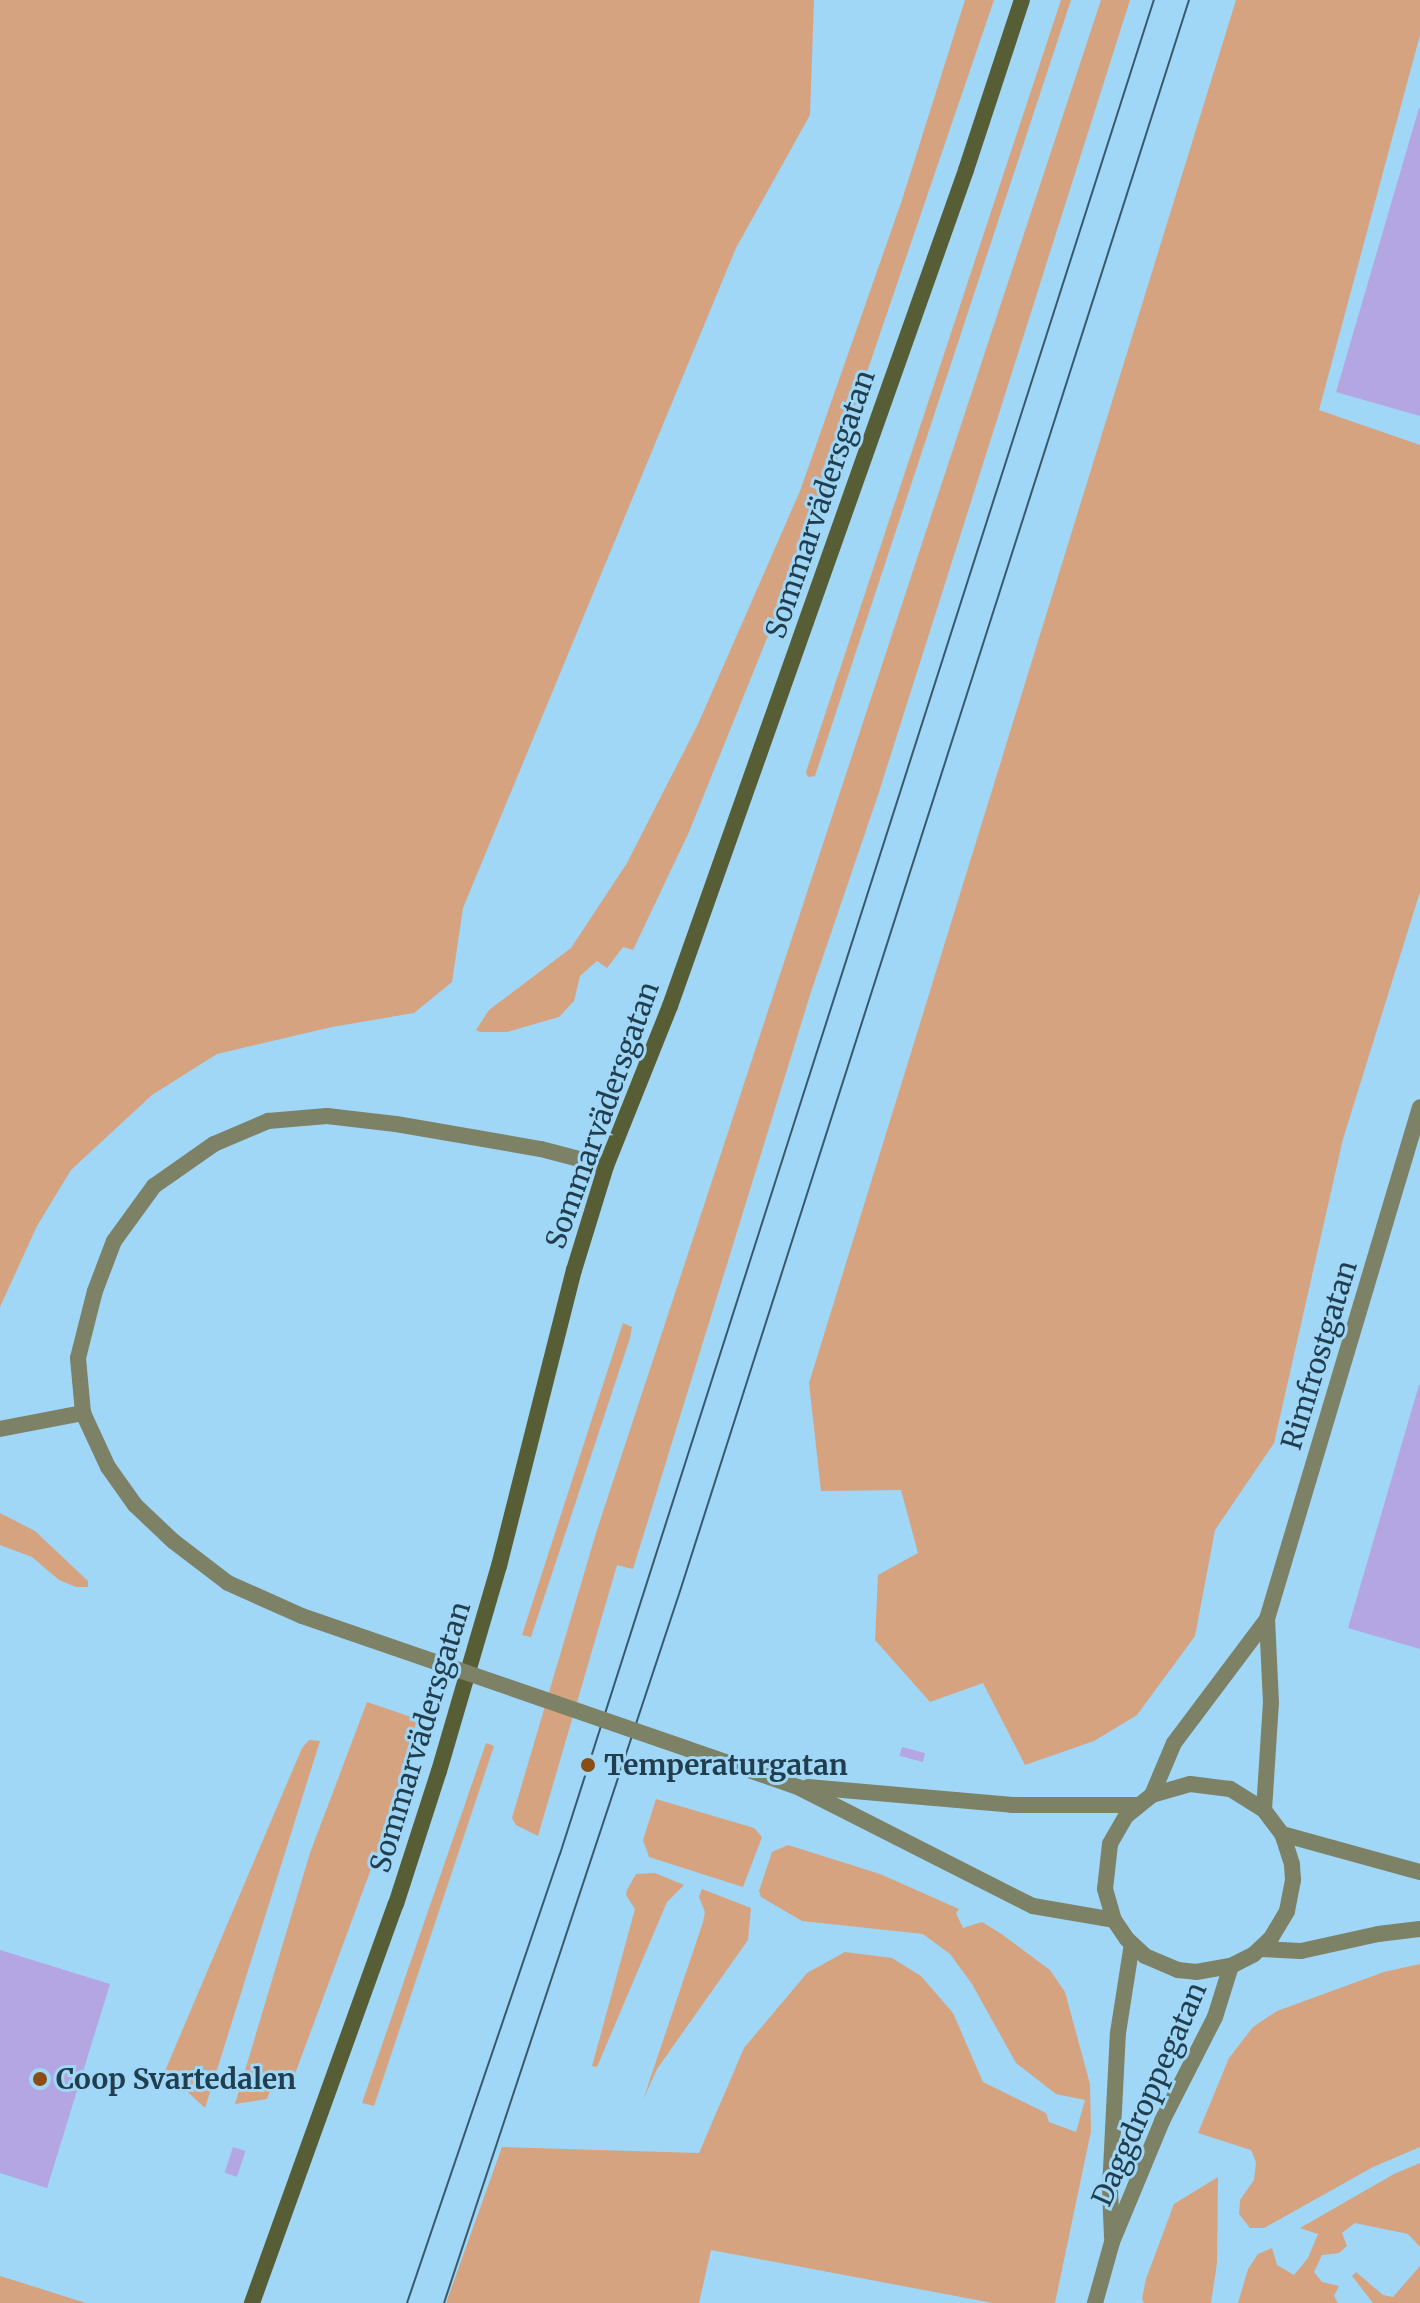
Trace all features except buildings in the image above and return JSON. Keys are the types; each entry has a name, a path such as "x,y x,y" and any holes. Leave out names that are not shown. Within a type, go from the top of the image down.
{"street":[{"name":"Sommarvädersgatan","path":"252,2303 301,2159 396,1904 439,1771 499,1566 574,1270 606,1166 675,991 966,170 1022,0"},
{"name":"Rimfrostgatan","path":"1264,1810 1271,1703 1267,1619 1420,1107"},
{"path":"606,1166 463,1135 327,1116 268,1121 214,1144 154,1186 114,1241 95,1291 78,1358 83,1413 108,1467 135,1505 173,1541 228,1583 302,1616 798,1787 1033,1906 1114,1920"},
{"path":"0,1429 83,1413"},
{"name":"Rimfrostgatan","path":"1145,1800 1174,1743 1267,1619"},
{"path":"1210,1784 1248,1797 1264,1810 1282,1834 1292,1864 1291,1896 1280,1925 1260,1949 1231,1966 1196,1972 1161,1965 1132,1944 1114,1920 1105,1889 1106,1858 1117,1829 1145,1800 1170,1788 1210,1784"},
{"path":"798,1787 1012,1805 1145,1800"},
{"path":"1282,1834 1420,1872"},
{"path":"1260,1949 1301,1951 1378,1934 1420,1929"},
{"name":"Daggdroppegatan","path":"1112,2242 1110,2189 1118,2033 1132,1944"},
{"name":"Daggdroppegatan","path":"1095,2303 1112,2242 1162,2121 1215,2017 1231,1966"}],"shaded area":[{"path":"0,0 814,0 810,115 736,248 463,908 452,982 414,1013 332,1027 217,1054 152,1095 71,1170 37,1226 0,1307"},
{"path":"965,0 994,0 827,489 689,832 633,950 623,947 607,968 597,961 580,976 574,1001 559,1017 507,1032 480,1032 476,1030 489,1010 571,948 627,863 698,724 800,491 902,200"},
{"path":"1061,0 1071,0 815,776 808,777 806,772"},
{"path":"1101,0 1130,0 879,792 811,992 633,1569 617,1565 538,1836 516,1825 512,1818 596,1533"},
{"path":"1236,0 1420,0 1420,35 1319,410 1420,445 1420,892 1343,1139 1274,1443 1215,1530 1195,1636 1137,1715 1094,1741 1025,1765 983,1683 930,1702 875,1640 878,1575 918,1553 901,1490 821,1491 809,1383"},
{"path":"623,1323 632,1327 630,1338 531,1637 522,1635"},
{"path":"0,1513 35,1531 88,1581 88,1587 76,1587 59,1580 32,1557 0,1545"},
{"path":"367,1702 417,1719 394,1807 292,2082 275,2077 267,2099 235,2104 310,1853"},
{"path":"309,1740 320,1741 205,2108 165,2071 302,1748"},
{"path":"486,1743 494,1746 374,2106 362,2103"},
{"path":"656,1799 754,1828 762,1837 743,1887 649,1857 643,1840"},
{"path":"788,1845 880,1874 959,1909 956,1913 963,1928 982,1922 1000,1933 1050,1970 1065,1992 1090,2084 1091,2131 1055,2303 993,2303 711,2250 699,2303 446,2303 502,2147 699,2153 744,2048 807,1973 845,1952 892,1958 921,1976 953,2013 983,2082 1046,2113 1049,2122 1076,2132 1085,2100 1056,2094 1016,2063 972,1984 950,1954 923,1934 802,1921 761,1897 759,1891 772,1852"},
{"path":"655,1873 684,1885 667,1902 597,2067 592,2066 635,1909 626,1895 627,1890 636,1874"},
{"path":"702,1889 751,1908 748,1940 657,2069 643,2100 703,1922 705,1912 699,1897"},
{"path":"1420,1964 1420,2147 1373,2167 1264,2228 1250,2228 1239,2214 1240,2200 1254,2180 1256,2162 1251,2150 1198,2133 1229,2058 1253,2027 1277,2011 1384,1972"},
{"path":"1420,2163 1420,2247 1408,2234 1355,2223 1342,2233 1347,2246 1339,2253 1322,2255 1314,2272 1322,2282 1339,2286 1334,2296 1338,2303 1238,2303 1248,2269 1258,2254 1272,2248 1277,2265 1294,2275 1308,2258 1318,2234 1300,2228 1394,2174"},
{"path":"1218,2177 1217,2263 1211,2303 1144,2303 1146,2279 1174,2204"},
{"path":"1420,2266 1420,2303 1373,2303 1352,2276 1356,2272 1383,2295 1393,2297"},
{"path":"0,2276 86,2303 0,2303"}],"tram line":[{"path":"407,2303 560,1854 1154,0"},
{"path":"444,2303 681,1588 1189,0"}],"place":[{"name":"Temperaturgatan","path":"588,1765"},
{"name":"Coop Svartedalen","path":"40,2079"}]}
